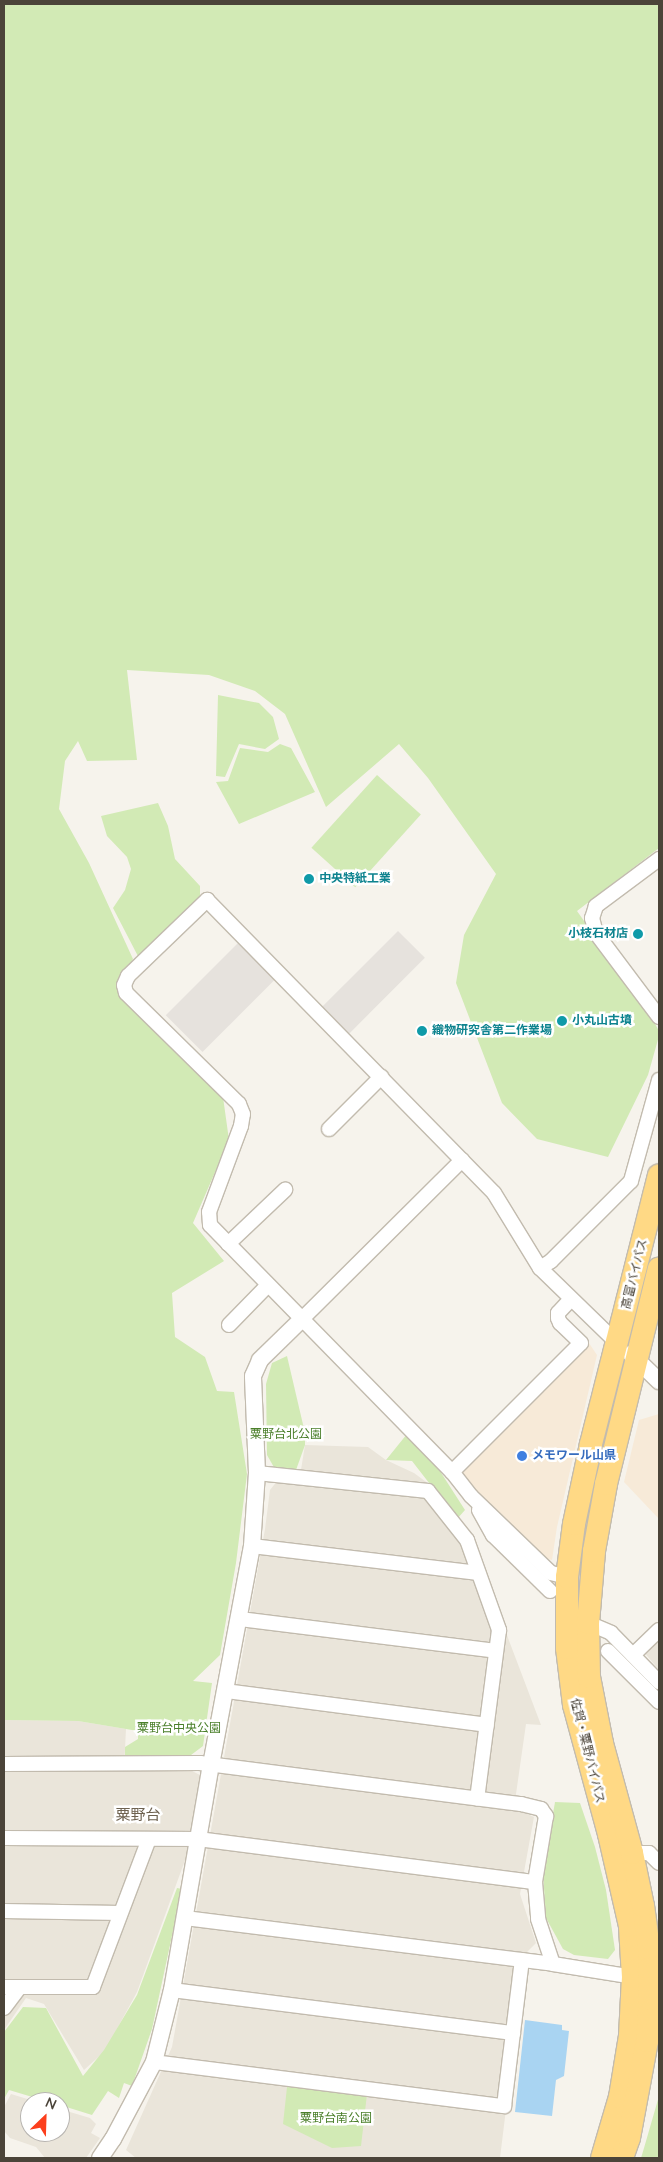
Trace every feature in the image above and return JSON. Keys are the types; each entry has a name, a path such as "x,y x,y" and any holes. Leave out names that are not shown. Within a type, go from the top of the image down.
{"highway":[{"name":"高富バイパス","path":"617,1343 659,1176"},
{"name":"高富バイパス","path":"636,1359 659,1268"},
{"name":"佐賀・粟野バイパス","path":"602,2158 620,2097 627,2054 633,1978 630,1926 609,1834 574,1705 558,1584 617,1343"},
{"name":"佐賀・粟野バイパス","path":"622,2158 629,2138 647,2041 650,1999 648,1948 644,1906 632,1853 602,1743 589,1677 588,1623 594,1551 606,1484 636,1359"}],"street":[{"path":"659,859 596,906 592,918 596,933 659,1017"},
{"path":"558,1584 552,1573 471,1496 452,1472 210,1225 208,1219 241,1126 242,1114 239,1104 126,993 124,985 128,976 207,900 494,1193 540,1268 659,1381"},
{"path":"329,1129 381,1077"},
{"path":"540,1268 551,1261 631,1181 659,1080"},
{"path":"100,2158 113,2139 154,2062 172,1990 211,1764 240,1620 252,1546 257,1473 253,1376 260,1360 462,1160"},
{"path":"228,1244 285,1190"},
{"path":"229,1326 268,1285"},
{"path":"452,1472 581,1343 560,1323 558,1318 558,1313 571,1299"},
{"path":"257,1473 428,1492 466,1540 499,1630 477,1799"},
{"path":"471,1496 493,1535 558,1584"},
{"path":"252,1546 478,1573"},
{"path":"240,1620 496,1651"},
{"path":"588,1623 611,1633 659,1682"},
{"path":"634,1655 659,1630"},
{"path":"608,1651 659,1702"},
{"path":"226,1691 487,1725"},
{"path":"4,1764 211,1764 541,1809 546,1816 536,1882 538,1919 553,1964"},
{"path":"4,1838 198,1839 536,1882"},
{"path":"4,1987 93,1987 149,1839"},
{"path":"632,1853 649,1853 659,1863"},
{"path":"4,1911 120,1912"},
{"path":"185,1918 553,1964 633,1978"},
{"path":"154,2062 504,2106 522,1960"},
{"path":"4,2008 20,1987"},
{"path":"172,1990 513,2033"}],"shaded area":[{"path":"398,931 425,958 347,1036 320,1009"},
{"path":"240,941 277,978 203,1052 166,1015"},
{"name":"メモワール山県","path":"589,1343 597,1355 557,1527 552,1560 544,1558 460,1475 464,1463"},
{"path":"659,1414 659,1519 624,1482 639,1420"},
{"path":"305,1445 368,1447 386,1460 414,1473 433,1487 505,1630 541,1725 526,1724 514,1808 534,1817 520,1894 536,1943 525,1954 500,2158 136,2158 126,2150 172,2047 265,1529 270,1490 278,1480 299,1482"},
{"path":"659,1636 659,1670 643,1651"},
{"path":"4,1720 78,1721 126,1729 124,1769 188,1769 200,1775 188,1852 137,1992 105,2051 84,2070 44,2004 26,1998 4,2030"},
{"path":"11,2094 20,2097 20,2141 10,2138 4,2131 4,2107"},
{"path":"70,2112 90,2118 96,2124 91,2133 100,2138 86,2158 45,2158 36,2147 22,2142 70,2142"}],"green space":[{"name":"粟野台中央公園","path":"4,4 659,4 659,848 577,911 648,1011 659,1031 659,1036 648,1075 608,1157 537,1139 502,1103 456,983 464,935 496,874 428,778 399,744 326,807 285,714 255,691 209,675 127,670 137,760 87,761 78,741 65,761 59,809 89,863 133,959 121,983 223,1097 229,1140 193,1223 224,1261 172,1293 175,1337 205,1357 217,1391 234,1392 247,1474 236,1563 220,1655 193,1681 212,1683 203,1746 191,1755 125,1755 125,1747 138,1739 138,1731 78,1721 4,1720"},
{"path":"218,695 259,703 273,717 279,739 265,749 239,744 225,777 216,776"},
{"path":"280,744 291,748 315,792 239,824 216,782 228,781 240,748 268,752"},
{"path":"377,775 421,814 355,887 311,848"},
{"path":"158,803 168,826 175,859 200,886 200,898 141,962 113,908 125,890 131,869 127,857 107,836 101,816"},
{"name":"粟野台北公園","path":"287,1356 305,1433 305,1445 296,1470 275,1469 267,1455 266,1384 272,1363"},
{"path":"407,1434 438,1468 465,1510 457,1519 412,1461 386,1460"},
{"path":"555,1802 580,1803 595,1847 606,1890 615,1950 608,1959 574,1955 563,1949 546,1918 543,1873"},
{"path":"177,1888 182,1889 152,2029 132,2086 124,2083 119,2098 108,2091 92,2115 70,2108 70,2092 20,2093 9,2090 4,2099 4,2032 23,2007 46,2008 83,2076 104,2050 137,1995"},
{"name":"粟野台南公園","path":"287,2087 367,2094 361,2146 332,2148 283,2124"},
{"path":"659,2096 659,2158 641,2158 644,2148"}],"water":[{"path":"525,2020 562,2025 562,2030 569,2031 564,2076 556,2080 552,2116 515,2112"}],"place":[{"name":"中央特紙工業","path":"309,879"},
{"name":"小枝石材店","path":"638,934"},
{"name":"小丸山古墳","path":"562,1021"},
{"name":"織物研究舎第二作業場","path":"422,1031"},
{"name":"メモワール山県","path":"522,1456"}],"district":[{"name":"粟野台","path":"138,1816"}]}
